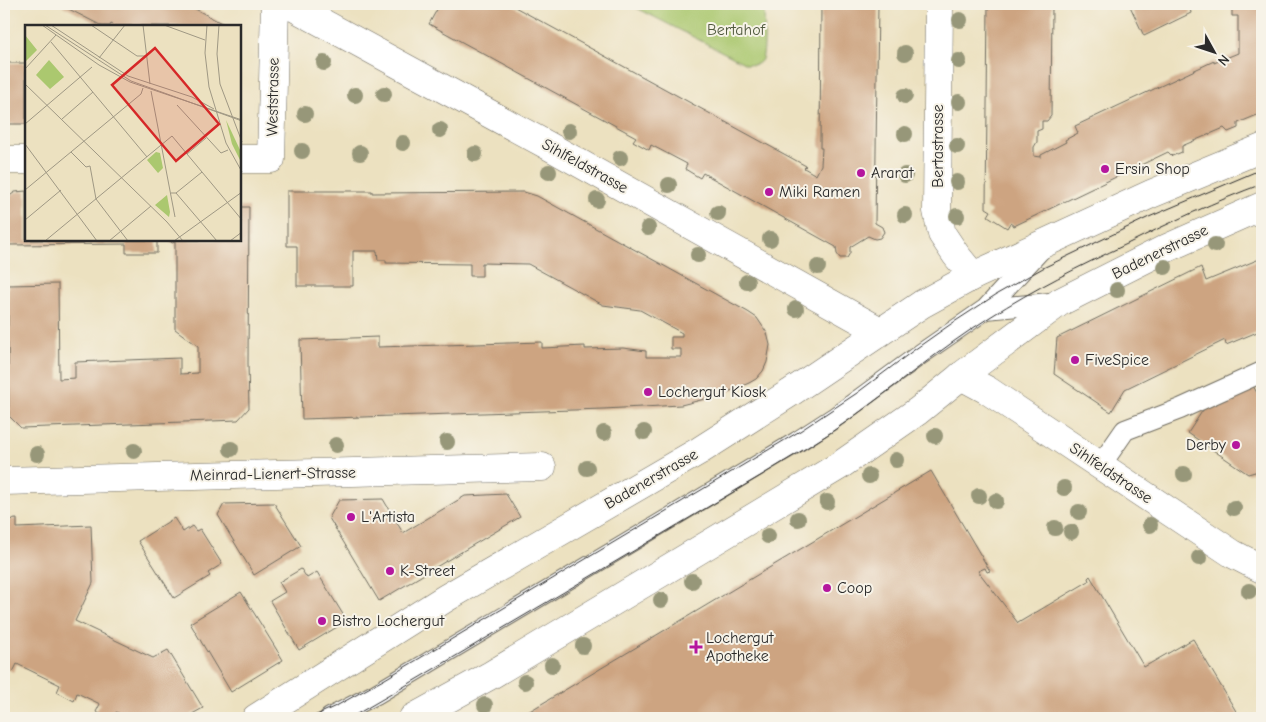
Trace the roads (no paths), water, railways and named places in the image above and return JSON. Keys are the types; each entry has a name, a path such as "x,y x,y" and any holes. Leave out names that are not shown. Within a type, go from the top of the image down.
{"street":[{"name":"Weststrasse","path":"241,159 271,158 275,4"},
{"name":"Sihlfeldstrasse","path":"288,4 547,145 880,331"},
{"name":"Bertastrasse","path":"939,4 937,211 942,234 973,276"},
{"name":"Badenerstrasse","path":"256,718 446,598 699,451 790,393 922,304 973,276 1151,194 1262,148"},
{"path":"4,160 25,160"},
{"name":"Badenerstrasse","path":"413,718 491,675 839,466 918,411 1060,302 1167,248 1262,206"},
{"name":"Sihlfeldstrasse","path":"962,376 987,390 1233,554 1262,569"},
{"name":"Meinrad-Lienert-Strasse","path":"4,481 542,467"}],"lane":[{"name":"Badenerstrasse","path":"330,718 384,689 834,418 986,309 1047,242"},
{"name":"Badenerstrasse","path":"986,309 1060,302"},
{"path":"1100,466 1125,430 1180,410 1262,372"}],"tram line":[{"path":"310,718 385,679 800,431 857,393 951,324 997,294 1043,268 1149,217 1262,169"},
{"path":"350,718 817,441 849,420 954,341 1023,297 1075,269 1160,228 1262,184"}],"place":[{"name":"Ersin Shop","path":"1105,169"},
{"name":"Ararat","path":"861,173"},
{"name":"Miki Ramen","path":"769,192"},
{"name":"FiveSpice","path":"1075,360"},
{"name":"Lochergut Kiosk","path":"648,392"},
{"name":"Derby","path":"1236,445"},
{"name":"L'Artista","path":"351,517"},
{"name":"K-Street","path":"390,571"},
{"name":"Coop","path":"827,588"},
{"name":"Bistro Lochergut","path":"322,621"},
{"name":"Lochergut Apotheke","path":"696,647"}],"park label":[{"name":"Bertahof","path":"736,30"}]}
